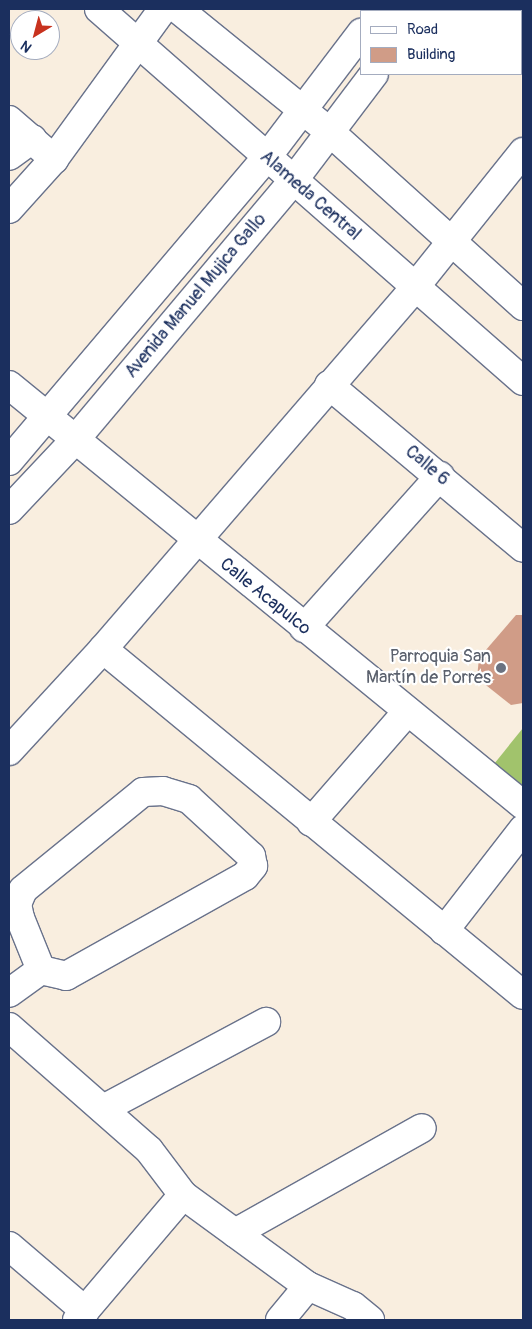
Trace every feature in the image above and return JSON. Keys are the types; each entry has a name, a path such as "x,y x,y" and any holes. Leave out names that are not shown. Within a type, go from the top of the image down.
{"street":[{"name":"Alameda Central","path":"99,9 140,47 523,381"},
{"path":"9,209 54,159 140,47 164,9"},
{"path":"178,9 330,132 450,243 523,306"},
{"name":"Avenida Manuel Mujica Gallo","path":"9,461 267,158 360,34"},
{"name":"Avenida Manuel Mujica Gallo","path":"9,510 74,441 293,181 373,75"},
{"path":"9,120 54,159"},
{"path":"9,156 32,140"},
{"path":"9,751 103,649 194,541 415,287 523,152"},
{"name":"Calle Acapulco","path":"9,385 194,541 408,710 523,805"},
{"name":"Calle 6","path":"329,385 440,476 523,548"},
{"path":"304,628 440,476"},
{"path":"103,649 523,995"},
{"path":"311,822 408,710"},
{"path":"9,993 41,970 66,976 245,876 253,866 251,856 189,799 164,791 143,792 23,890 17,904 20,918 41,970"},
{"path":"444,931 523,829"},
{"path":"103,1109 266,1022"},
{"path":"9,1027 149,1150 184,1195 308,1286 353,1306 370,1320"},
{"path":"235,1233 422,1128"},
{"path":"9,1246 81,1316 184,1195"},
{"path":"280,1320 308,1286"}],"green space":[{"path":"523,728 523,787 494,764"}],"building":[{"name":"Parroquia San Martín de Porres","path":"516,615 523,615 523,703 511,705 477,678 479,658"}],"place":[{"name":"Parroquia San Martín de Porres","path":"501,668"}]}
